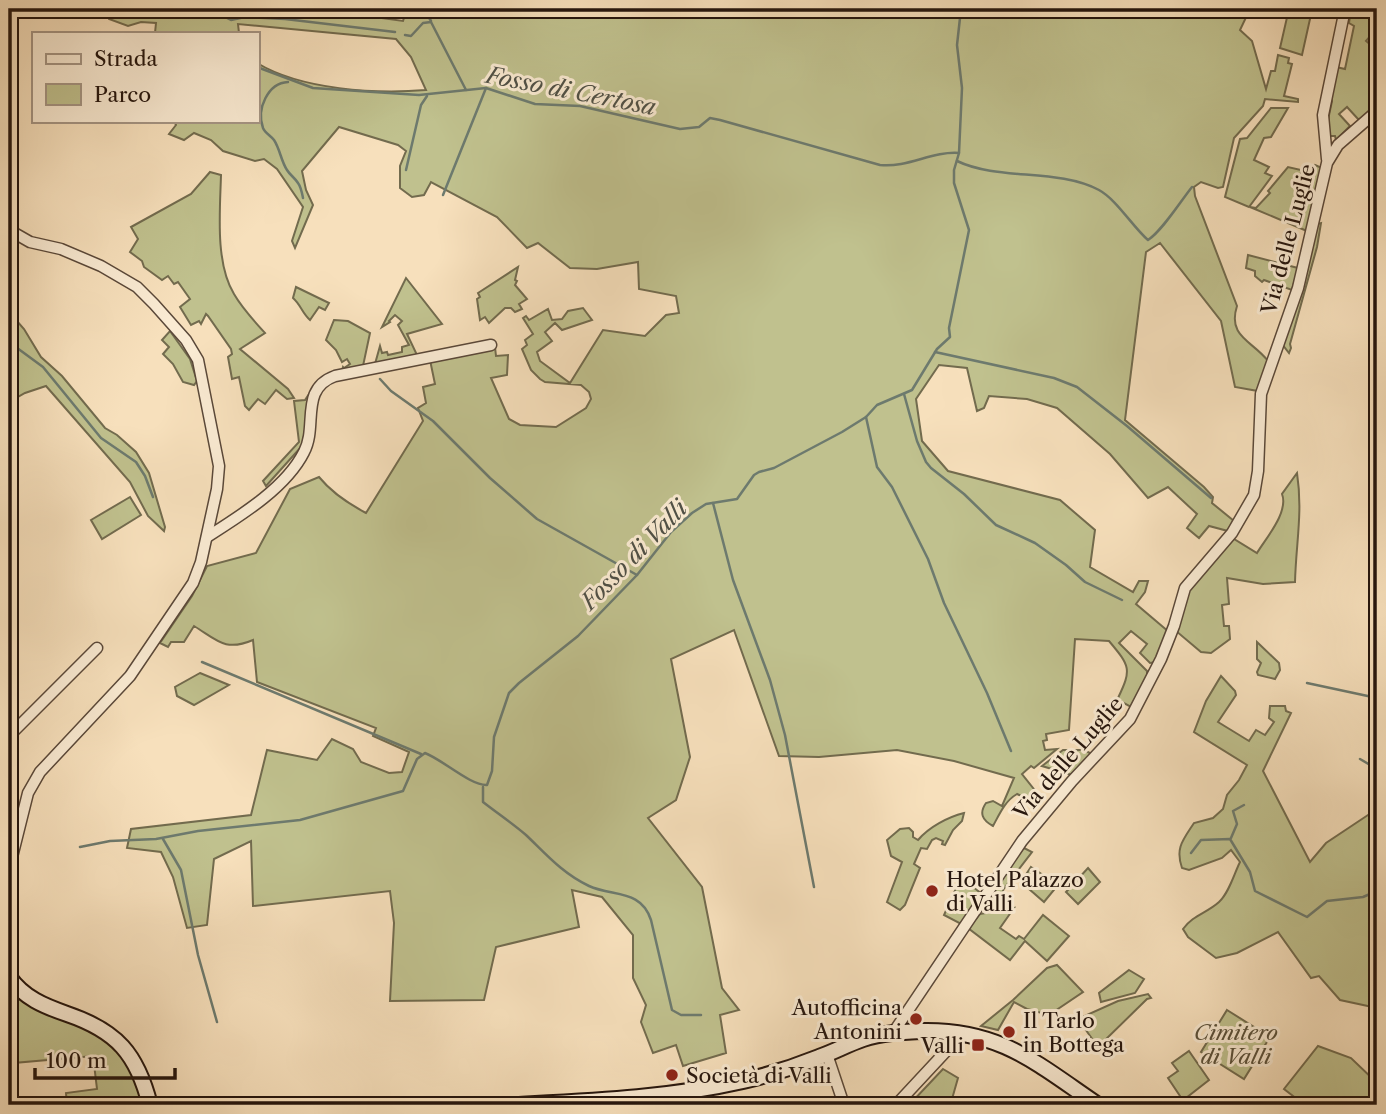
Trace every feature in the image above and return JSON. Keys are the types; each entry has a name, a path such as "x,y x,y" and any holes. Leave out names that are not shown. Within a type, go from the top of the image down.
{"main road":[{"path":"9,977 19,989 38,1003 91,1023 117,1040 136,1066 150,1105"},
{"path":"516,1105 667,1100 795,1067 866,1038 893,1033 936,1031 963,1033 992,1040 1020,1052 1098,1105"}],"street":[{"path":"1327,163 1323,115 1345,9"},
{"name":"Via delle Luglie","path":"893,1033 1027,834 1130,719 1164,652 1185,588 1232,533 1254,495 1258,471 1261,394 1297,288 1327,163 1338,145 1377,111"},
{"path":"9,230 30,242 86,259 132,284 149,298 193,351 202,376 219,463 217,489 197,576 156,640 123,684 58,750 34,780 25,803 9,869"},
{"path":"207,537 259,502 300,459 308,443 313,401 324,381 335,376 491,345"},
{"path":"9,736 97,648"},
{"path":"896,1105 963,1033"},
{"path":"827,1054 844,1105"}],"green space":[{"path":"105,9 316,9 403,21 407,9 1250,9 1240,30 1252,41 1266,89 1271,71 1275,71 1278,55 1289,58 1288,63 1292,64 1284,96 1298,99 1298,102 1265,99 1263,106 1234,138 1223,187 1201,182 1194,187 1195,196 1237,306 1235,316 1238,332 1268,361 1258,391 1235,387 1221,321 1160,243 1146,252 1125,420 1204,487 1213,497 1212,503 1234,521 1228,531 1209,526 1199,538 1187,528 1197,514 1168,487 1148,498 1110,454 1057,408 1027,399 989,396 984,408 977,411 967,368 939,365 916,399 922,441 948,471 1060,500 1095,530 1090,567 1133,592 1139,581 1148,581 1145,592 1136,604 1169,632 1156,662 1150,663 1140,653 1147,644 1131,631 1119,643 1147,671 1147,679 1131,707 1118,698 1127,668 1116,649 1109,641 1075,639 1069,730 1046,734 1047,740 1043,741 1045,750 1057,749 1022,774 1041,798 1030,800 1017,794 1006,804 993,826 983,816 984,807 986,803 993,801 1002,806 1014,778 954,761 897,750 819,757 779,756 734,630 671,659 690,757 676,800 648,818 702,887 722,988 739,1010 720,1015 726,1053 683,1066 676,1045 653,1053 641,1022 646,1005 633,978 633,935 602,897 572,890 579,927 496,947 484,1000 390,1001 394,923 390,891 253,906 251,841 214,859 207,925 187,928 173,877 161,852 127,848 131,829 251,815 267,750 317,760 332,739 353,749 361,762 389,773 402,772 409,752 373,736 376,728 257,682 253,640 228,645 194,626 184,642 171,642 168,647 160,643 192,596 207,566 256,553 290,489 319,477 341,498 366,513 423,421 418,408 426,403 423,387 435,384 430,360 495,347 496,356 508,355 507,375 491,378 509,419 520,425 556,427 586,408 591,399 589,392 581,385 545,382 531,370 522,349 527,345 525,340 533,334 523,318 526,316 529,320 548,309 552,320 562,319 568,311 583,308 592,320 562,330 555,323 545,332 552,341 537,352 540,361 570,383 603,330 645,336 666,315 679,313 676,296 639,289 638,262 597,269 570,268 538,243 527,248 497,217 431,182 424,195 412,197 400,188 400,166 406,151 398,145 339,127 302,171 313,205 295,248 292,241 303,207 277,169 264,159 255,161 223,151 211,140 194,133 184,140 169,134 176,125 174,122 259,122 259,64 295,79 339,88 426,90 411,57 396,39 238,24 239,32 155,32 156,23 141,22 128,26 109,19"},
{"path":"1296,9 1312,10 1302,55 1280,48 1288,13 1295,14"},
{"path":"1351,9 1377,9 1377,38 1373,33 1366,41 1372,46 1374,56 1377,55 1377,105 1362,119 1358,119 1347,107 1339,114 1350,126 1336,140 1335,136 1329,136 1328,120 1332,101 1330,95 1336,67 1345,69 1354,26 1349,23"},
{"path":"1271,108 1288,108 1271,137 1264,138 1254,160 1269,167 1265,173 1272,176 1249,207 1225,197 1240,139 1247,138"},
{"path":"1315,165 1322,168 1307,231 1250,207 1256,208 1288,167 1301,170 1301,179 1308,181"},
{"path":"210,172 221,175 221,252 228,281 241,304 265,333 240,349 288,389 294,398 287,399 276,390 265,404 258,399 249,410 245,406 239,377 232,379 228,357 232,354 231,349 208,316 206,314 201,324 199,321 191,325 180,307 190,299 178,282 174,284 168,276 162,280 130,252 138,239 131,227 191,194"},
{"path":"1321,223 1289,353 1282,344 1317,224"},
{"path":"1248,255 1298,268 1292,290 1264,280 1262,282 1255,276 1255,271 1246,268"},
{"path":"518,267 515,285 527,299 519,304 522,309 515,312 511,308 505,308 489,323 485,317 480,320 478,293"},
{"path":"406,278 442,324 407,334 417,355 375,364 380,346 382,353 387,352 388,355 402,352 402,347 409,345 398,325 402,321 395,315 382,327"},
{"path":"296,287 329,303 325,310 319,307 310,320 293,298"},
{"path":"9,312 24,329 41,357 62,376 105,428 136,452 149,473 164,531 148,516 130,482 46,386 9,402"},
{"path":"334,320 348,321 370,333 363,366 342,371 343,367 350,364 347,359 342,362 336,350 326,340"},
{"path":"170,331 190,359 197,381 194,385 183,382 173,364 163,354 169,347 162,340"},
{"path":"313,388 302,446 266,486 263,481 299,442 294,401 305,400"},
{"path":"1297,473 1299,514 1295,582 1263,584 1227,578 1229,604 1222,605 1224,626 1229,626 1230,639 1211,653 1201,652 1176,631 1184,596 1216,556 1234,539 1257,553 1280,517 1282,494"},
{"path":"130,497 141,515 102,539 91,520"},
{"path":"1257,642 1279,663 1280,670 1275,679 1258,675 1261,663 1257,659"},
{"path":"200,673 229,685 194,705 177,696 175,687"},
{"path":"1221,676 1236,695 1218,722 1249,741 1256,730 1265,735 1274,722 1269,718 1270,706 1285,706 1286,711 1291,713 1263,771 1310,862 1326,843 1377,809 1377,1008 1340,1000 1319,976 1311,978 1278,932 1237,953 1216,958 1188,937 1183,929 1191,920 1223,898 1240,862 1231,850 1222,858 1189,870 1182,868 1179,855 1181,844 1194,823 1213,818 1223,809 1227,795 1247,765 1194,732 1206,701"},
{"path":"1063,750 1084,750 1092,754 1072,775 1042,766"},
{"path":"964,813 962,821 953,830 945,845 936,838 927,849 921,848 914,864 920,868 905,905 900,910 887,902 902,862 891,856 887,840 900,829 909,828 913,837 918,840 939,823"},
{"path":"1022,847 1032,852 1003,890 1006,903 982,908"},
{"path":"1031,867 1058,885 1044,902 1021,882"},
{"path":"1088,868 1100,882 1078,904 1066,892"},
{"path":"961,877 983,895 963,925 944,915"},
{"path":"1014,908 1000,928 1016,939 1019,936 1024,939 1043,915 1069,936 1047,961 1025,941 1010,960 968,928 980,914"},
{"path":"1057,965 1083,992 1049,1015 1014,1002 998,1030 981,1026 1047,968"},
{"path":"1129,970 1144,979 1135,993 1101,1002 1099,993"},
{"path":"9,988 27,1004 95,1031 115,1045 129,1065 144,1105 67,1105 66,1093 97,1089 93,1056 14,1063 16,1082 9,1083"},
{"path":"1148,994 1151,998 1098,1047 1078,1019 1118,1001"},
{"name":"Cimitero di Valli","path":"1227,1010 1270,1037 1244,1079 1201,1052"},
{"path":"1318,1046 1351,1058 1377,1083 1377,1105 1372,1101 1366,1105 1299,1105 1297,1099 1284,1089"},
{"path":"1189,1051 1209,1080 1177,1105 1171,1105 1170,1103 1180,1096 1168,1078 1178,1071 1172,1063"},
{"path":"943,1069 958,1078 952,1099 961,1105 909,1105"}],"waterway":[{"path":"220,9 225,17 231,20 245,17 285,19 395,32"},
{"path":"424,9 431,21"},
{"name":"Fosso di Valli","path":"80,847 110,841 156,839 198,831 300,820 403,791 417,759 425,753 465,777 487,785 492,771 494,737 509,693 578,636 637,575 671,532 706,504 737,499 759,472 774,468 842,432 866,417 877,405 912,390 937,349 950,337 949,328 969,230 954,183 954,170 959,153 962,88 957,45 961,9"},
{"path":"405,35 411,36 423,23 431,22 466,90"},
{"name":"Fosso di Certosa","path":"259,68 313,88 419,95 486,88 535,104 580,106 680,129 699,127 710,118 880,165 959,153"},
{"name":"Fosso di Certosa","path":"288,82 281,83 269,92 263,105 261,121 264,130 276,144 287,170 299,185 303,198"},
{"path":"443,195 486,88"},
{"path":"406,170 421,105 427,96"},
{"path":"957,161 991,171 1047,176 1083,183 1106,194 1148,240 1165,223 1192,187"},
{"path":"1372,190 1377,196"},
{"path":"9,342 43,367 101,438 136,462 153,497"},
{"path":"935,352 1054,378 1077,387 1211,498"},
{"path":"380,379 391,391 433,421 490,478 537,519 637,575"},
{"path":"904,394 917,441 931,468 964,494 996,525 1035,543 1085,582 1122,600"},
{"path":"866,417 877,467 892,487 928,559 944,603 1011,751"},
{"path":"713,503 733,580 770,680 785,735 814,887"},
{"path":"202,662 421,754"},
{"path":"1307,683 1377,698"},
{"path":"1360,759 1377,769"},
{"path":"483,787 483,802 526,835 571,876 589,886 640,903 651,920 672,1010 681,1015 701,1015"},
{"path":"1231,838 1237,824 1233,811 1244,805"},
{"path":"163,839 181,870 198,955 217,1022"},
{"path":"1191,853 1201,840 1230,839 1250,872 1255,891 1307,917 1327,901 1363,897 1377,891"}],"place":[{"name":"Hotel Palazzo di Valli","path":"932,891"},
{"name":"Autofficina Antonini","path":"916,1019"},
{"name":"Il Tarlo in Bottega","path":"1009,1032"},
{"name":"Valli","path":"978,1045"},
{"name":"Società di Valli","path":"672,1075"}]}
